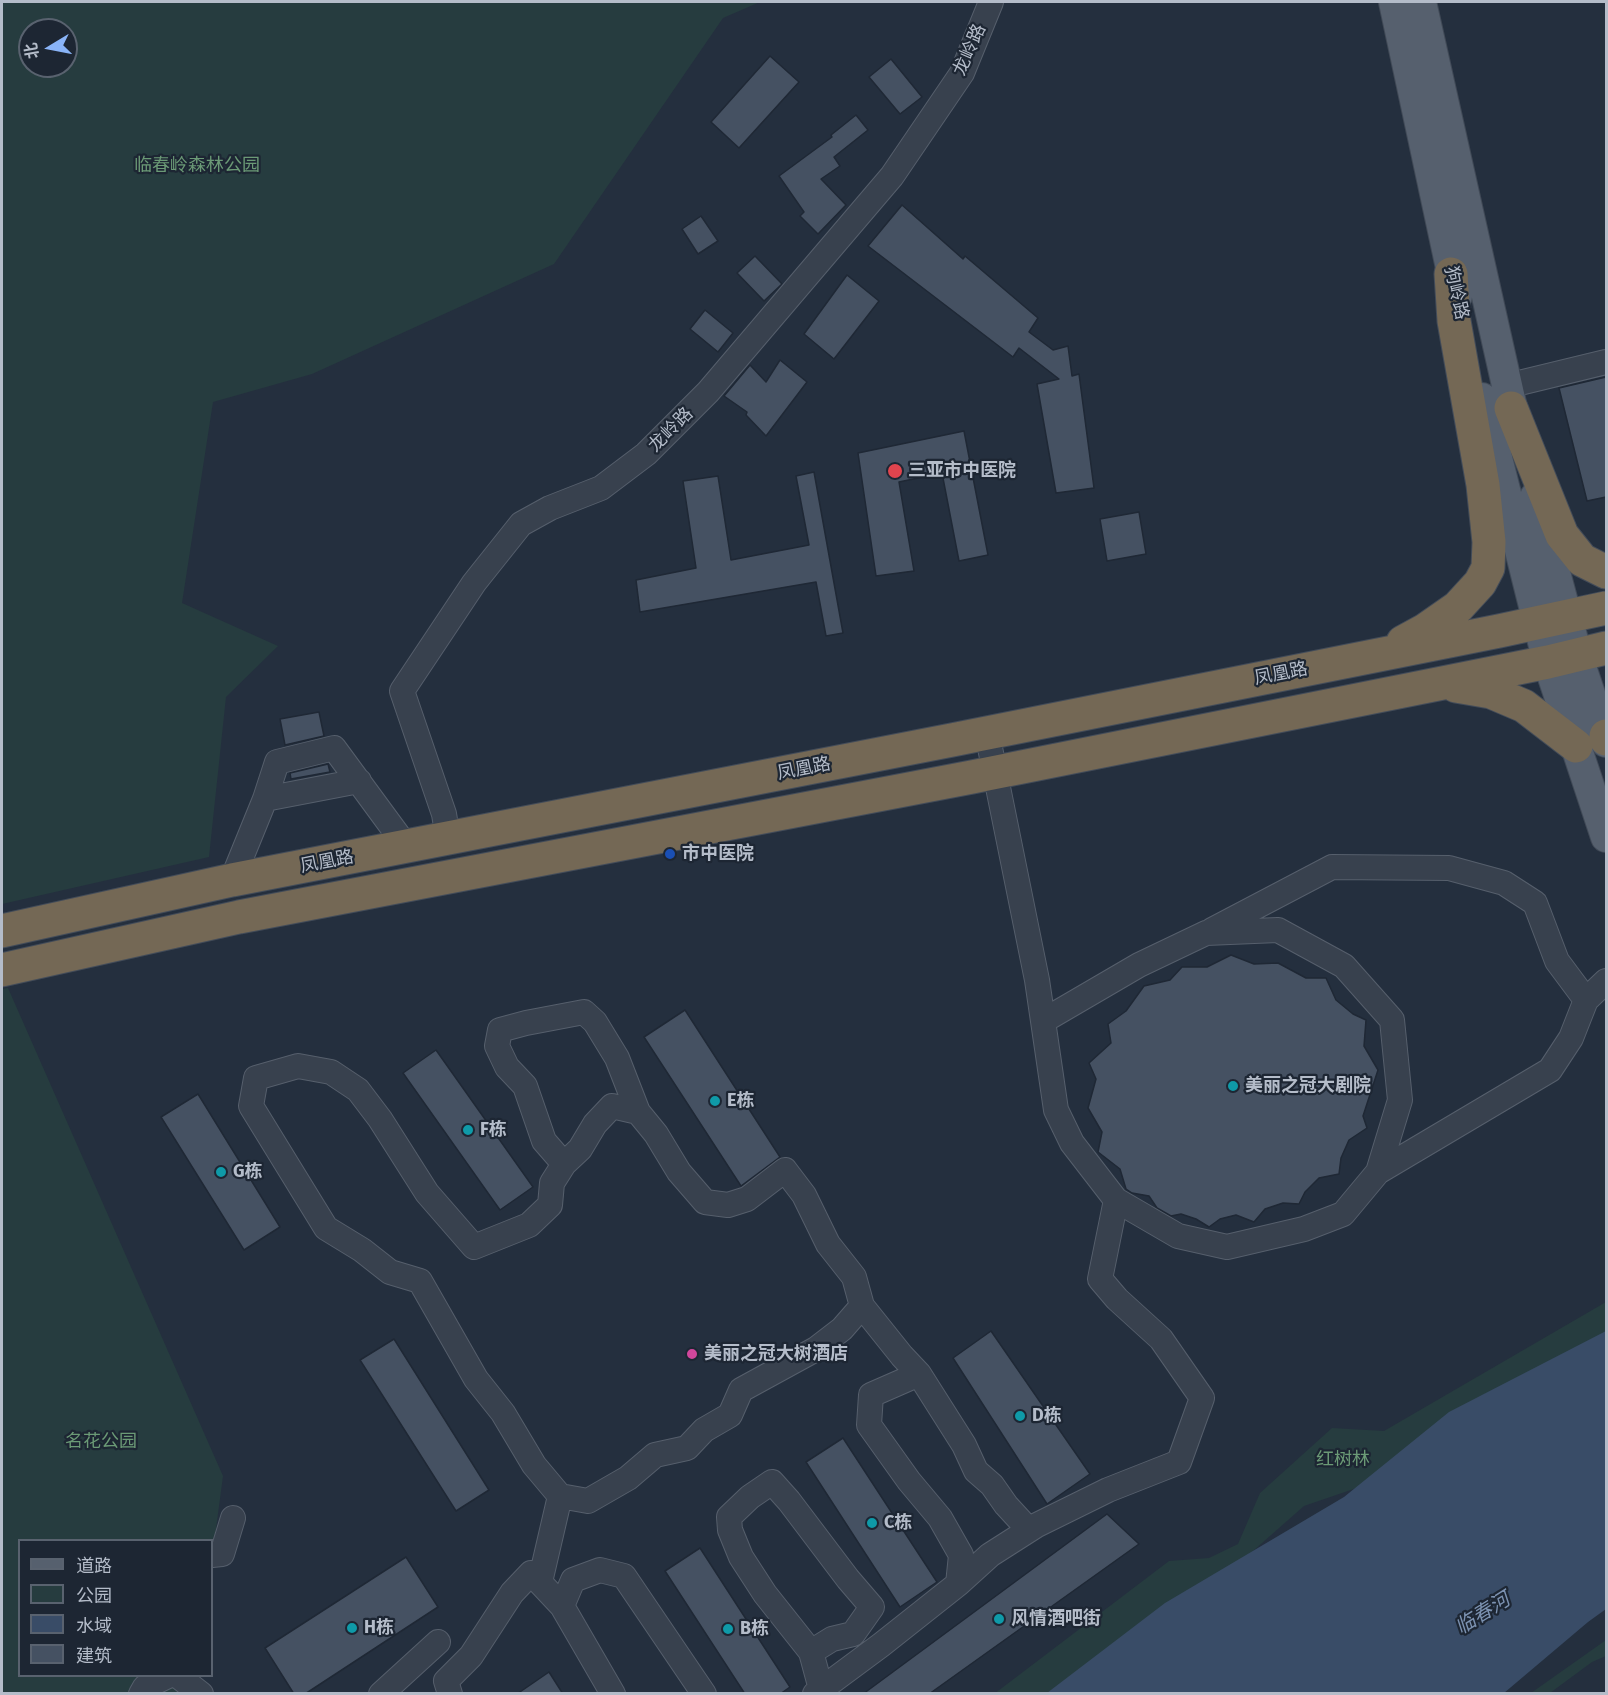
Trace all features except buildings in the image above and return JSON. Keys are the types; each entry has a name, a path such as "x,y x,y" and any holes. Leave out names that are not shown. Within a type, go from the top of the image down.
{"highway":[{"path":"1353,660 1401,642 1425,630 1458,607 1480,583 1488,568 1489,542 1483,485 1454,321 1451,274"},
{"path":"1509,397 1562,536 1582,560 1606,572"},
{"name":"凤凰路","path":"2,931 232,880 987,733 1606,608"},
{"name":"凤凰路","path":"2,970 239,917 996,772 1577,655"},
{"path":"1439,683 1491,692 1599,741"},
{"path":"232,880 239,917"}],"main road":[{"name":"狗岭路","path":"1394,2 1451,274 1541,580"},
{"name":"狗岭路","path":"1421,2 1509,397 1541,580"},
{"path":"1541,580 1552,619 1577,655 1599,741 1606,837"}],"street":[{"name":"龙岭路","path":"448,838 444,814 402,691 474,583 521,524 550,508 601,488 646,454 708,392 892,176 962,73 991,2"},
{"path":"1509,397 1606,362"},
{"path":"987,733 1037,980 1056,1110 1072,1143 1116,1200 1178,1236 1227,1247 1304,1229 1343,1214 1377,1172 1550,1070 1571,1038 1586,1000 1606,981"},
{"path":"232,880 265,800 277,762 334,748 406,846"},
{"path":"265,800 358,781"},
{"path":"1043,1021 1139,965 1206,933 1332,867 1449,867 1504,883 1535,903 1557,962 1586,1000"},
{"path":"1206,933 1278,930 1344,966 1392,1020 1400,1100 1377,1172"},
{"path":"564,1164 544,1141 525,1086 507,1067 497,1046 500,1030 584,1012 595,1022 616,1058 638,1112 656,1134 679,1172 705,1202 728,1206 747,1199 785,1170 804,1195 828,1244 854,1277 862,1306 919,1374 964,1445 976,1471 992,1485 1006,1505 1029,1530"},
{"path":"638,1112 612,1106 595,1124 580,1149 564,1164 552,1183 550,1205 529,1225 474,1246 427,1193 380,1119 358,1090 331,1072 298,1066 256,1078 251,1106 326,1228 362,1250 390,1272 420,1281 476,1379 503,1413 534,1465 560,1496 588,1501 628,1478 655,1455 687,1448 704,1430 730,1415 741,1390 816,1349 842,1329 862,1306"},
{"path":"811,1652 832,1639 853,1634 872,1607 772,1482 750,1497 729,1517 730,1530 741,1557 811,1652 818,1691 958,1584 990,1555 1029,1530 1066,1509 1179,1462 1202,1398 1161,1339 1117,1299 1100,1279 1116,1200"},
{"path":"919,1374 871,1395 869,1425 940,1518 961,1556 958,1584"},
{"path":"540,1582 560,1496"},
{"path":"213,1555 222,1554 233,1518"},
{"path":"562,1606 573,1580 600,1570 624,1576 704,1694"},
{"path":"450,1694 446,1681 471,1656 512,1593 531,1573 562,1606 614,1694"},
{"path":"381,1694 438,1642"},
{"path":"141,1694 146,1687 166,1677"},
{"path":"179,1677 201,1694"}],"green space":[{"name":"临春岭森林公园","path":"2,2 760,2 723,18 554,264 312,374 213,402 182,603 278,646 226,697 209,857 2,904"},
{"name":"名花公园","path":"8,988 223,1476 213,1551 213,1539 18,1539 18,1677 195,1677 192,1693 2,1694 2,989"},
{"name":"红树林","path":"1606,1302 1606,1339 1380,1480 1304,1506 1211,1588 1053,1693 994,1694 1169,1561 1209,1558 1238,1544 1260,1493 1332,1428 1384,1431"},
{"path":"1606,1640 1606,1656 1592,1662 1550,1693 1531,1693"}],"water":[{"name":"临春河","path":"1606,1331 1606,1609 1504,1693 1047,1693 1165,1603 1344,1497 1449,1412"}],"place":[{"name":"三亚市中医院","path":"895,471"},
{"name":"市中医院","path":"670,854"},
{"name":"美丽之冠大剧院","path":"1233,1086"},
{"name":"E栋","path":"715,1101"},
{"name":"F栋","path":"468,1130"},
{"name":"G栋","path":"221,1172"},
{"name":"美丽之冠大树酒店","path":"692,1354"},
{"name":"D栋","path":"1020,1416"},
{"name":"C栋","path":"872,1523"},
{"name":"风情酒吧街","path":"999,1619"},
{"name":"H栋","path":"352,1628"},
{"name":"B栋","path":"728,1629"}]}
